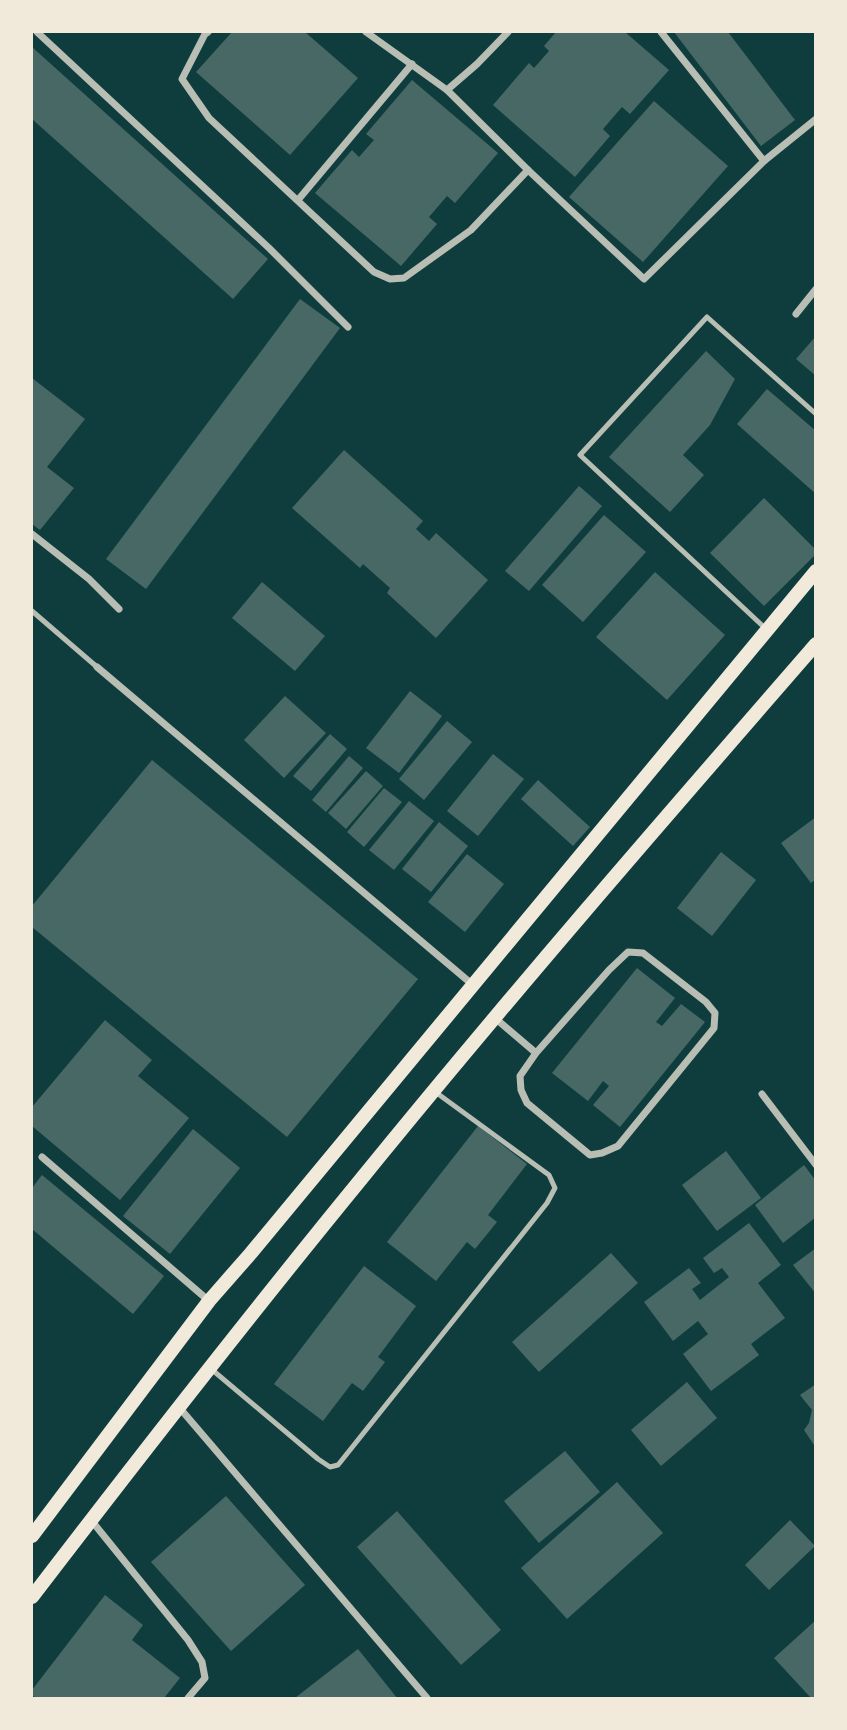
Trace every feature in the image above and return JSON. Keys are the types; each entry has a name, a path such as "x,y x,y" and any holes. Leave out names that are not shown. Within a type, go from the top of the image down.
{"main road":[{"path":"33,1531 209,1301 260,1243 816,571"},
{"path":"32,1597 178,1406 362,1177 593,901 816,643"}],"street":[{"path":"37,32 269,248 348,327"},
{"path":"208,32 182,79 209,118 374,272 390,279 404,278 471,230 528,170"},
{"path":"366,32 447,90 644,279 764,161 816,119"},
{"path":"447,90 508,32"},
{"path":"661,32 764,161"},
{"path":"298,200 412,65"},
{"path":"796,314 816,289"},
{"path":"32,534 89,579 119,609"},
{"path":"97,667 473,985"},
{"path":"628,952 643,953 706,1002 715,1013 714,1028 618,1146 602,1153 590,1155 527,1103 521,1090 520,1076 536,1053 628,952"},
{"path":"495,1018 536,1053"},
{"path":"762,1094 816,1165"},
{"path":"42,1157 209,1301"},
{"path":"178,1406 427,1699"},
{"path":"91,1520 188,1640 202,1662 205,1678 188,1699"}],"lane":[{"path":"766,630 580,456 707,317 816,414"},
{"path":"32,611 97,667"},
{"path":"209,1367 318,1459 330,1467 338,1465 547,1203 555,1188 549,1175 434,1091"}],"building":[{"path":"232,32 305,32 358,78 290,155 196,72"},
{"path":"556,32 625,32 669,70 630,114 622,107 603,129 610,136 575,177 493,105 529,63 534,68 549,51 544,46"},
{"path":"674,32 728,32 795,120 761,146"},
{"path":"32,47 268,259 233,299 32,119"},
{"path":"412,80 498,153 455,203 447,196 429,217 437,224 401,266 315,193 352,150 359,157 374,140 366,134"},
{"path":"654,101 728,166 643,262 569,197"},
{"path":"300,299 340,328 146,589 106,559"},
{"path":"816,336 816,376 796,359"},
{"path":"706,351 735,379 710,425 683,455 704,475 670,512 609,457"},
{"path":"32,378 85,419 47,467 74,488 40,530 32,524"},
{"path":"767,389 816,431 816,494 737,424"},
{"path":"344,450 423,521 416,529 429,541 436,533 488,580 436,638 387,593 390,588 363,564 360,568 292,508"},
{"path":"579,486 602,506 529,591 505,571"},
{"path":"764,498 816,550 816,554 764,606 710,553"},
{"path":"604,515 646,552 583,622 542,585"},
{"path":"655,572 725,635 667,700 596,637"},
{"path":"262,582 325,636 295,671 232,618"},
{"path":"410,691 442,716 399,773 366,748"},
{"path":"285,696 326,733 284,778 244,740"},
{"path":"447,721 472,742 424,800 399,779"},
{"path":"330,734 347,749 311,791 293,776"},
{"path":"493,754 524,779 478,836 447,811"},
{"path":"349,756 363,768 326,812 312,800"},
{"path":"152,760 418,979 287,1137 32,927 32,906"},
{"path":"366,771 383,786 346,829 328,813"},
{"path":"538,780 590,827 573,846 521,799"},
{"path":"384,788 402,802 364,847 347,832"},
{"path":"409,801 434,821 394,870 369,850"},
{"path":"816,817 816,879 811,883 781,843"},
{"path":"439,822 468,846 431,892 402,869"},
{"path":"721,852 756,880 712,936 677,908"},
{"path":"467,854 504,884 465,932 428,902"},
{"path":"637,968 675,998 656,1022 662,1026 681,1004 705,1022 620,1127 593,1105 609,1086 603,1081 588,1101 552,1073"},
{"path":"105,1020 152,1060 138,1076 189,1118 120,1200 32,1126 32,1107"},
{"path":"478,1126 527,1164 488,1215 497,1222 475,1249 467,1242 436,1281 387,1242"},
{"path":"193,1129 240,1168 170,1254 123,1216"},
{"path":"726,1151 761,1198 717,1231 682,1185"},
{"path":"804,1165 816,1181 816,1217 783,1243 755,1205"},
{"path":"42,1175 164,1276 133,1314 32,1229 32,1188"},
{"path":"749,1223 781,1265 758,1283 785,1318 751,1344 759,1355 711,1391 683,1354 708,1334 698,1321 673,1341 644,1302 689,1268 701,1283 692,1289 700,1300 729,1277 722,1268 714,1273 703,1258"},
{"path":"816,1248 816,1294 793,1265"},
{"path":"611,1253 638,1283 539,1372 512,1342"},
{"path":"364,1266 416,1306 378,1357 385,1362 363,1391 352,1383 323,1421 274,1384"},
{"path":"687,1382 717,1418 661,1466 631,1430"},
{"path":"816,1384 816,1448 804,1430 812,1410 800,1395"},
{"path":"565,1451 600,1492 539,1543 504,1501"},
{"path":"617,1482 663,1533 567,1619 521,1568"},
{"path":"226,1496 305,1585 231,1651 151,1562"},
{"path":"397,1511 501,1630 461,1665 357,1547"},
{"path":"790,1520 815,1546 769,1590 745,1565"},
{"path":"105,1595 143,1625 132,1640 180,1678 164,1698 36,1698 32,1695 32,1690"},
{"path":"816,1620 816,1698 811,1698 774,1658"},
{"path":"358,1649 397,1698 295,1698"}]}
